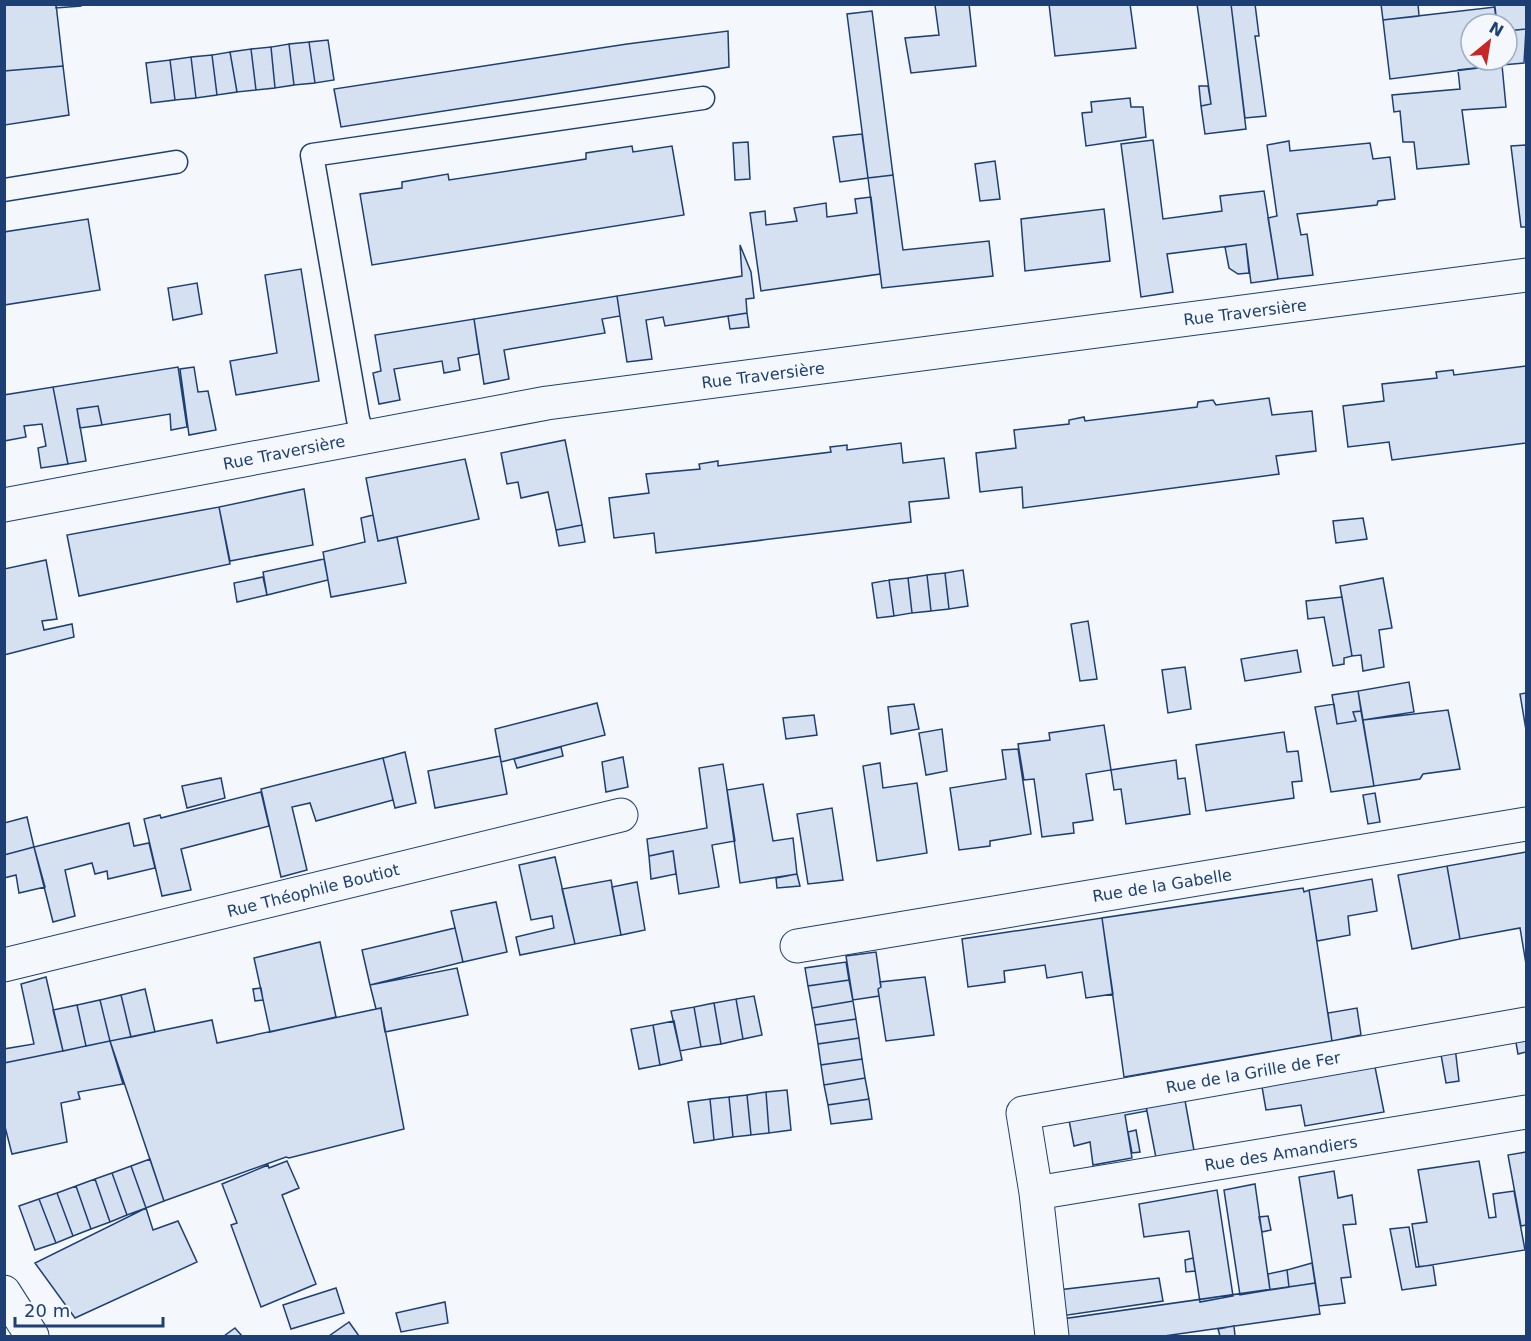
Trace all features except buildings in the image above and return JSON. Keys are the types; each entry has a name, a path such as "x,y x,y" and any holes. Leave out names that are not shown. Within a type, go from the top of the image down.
{"street":[{"name":"Rue Traversière","path":"4,505 547,403 1527,275"},
{"name":"Rue Théophile Boutiot","path":"4,965 621,815"},
{"name":"Rue de la Gabelle","path":"797,946 1527,824"},
{"name":"Rue de la Grille de Fer","path":"1036,1193 1023,1113 1527,1024"},
{"name":"Rue des Amandiers","path":"1036,1193 1527,1113"},
{"path":"1036,1193 1052,1336"},
{"path":"4,1292 32,1336"}],"lane":[{"path":"364,437 358,419 312,155 703,98"},
{"path":"4,190 176,162"}]}
